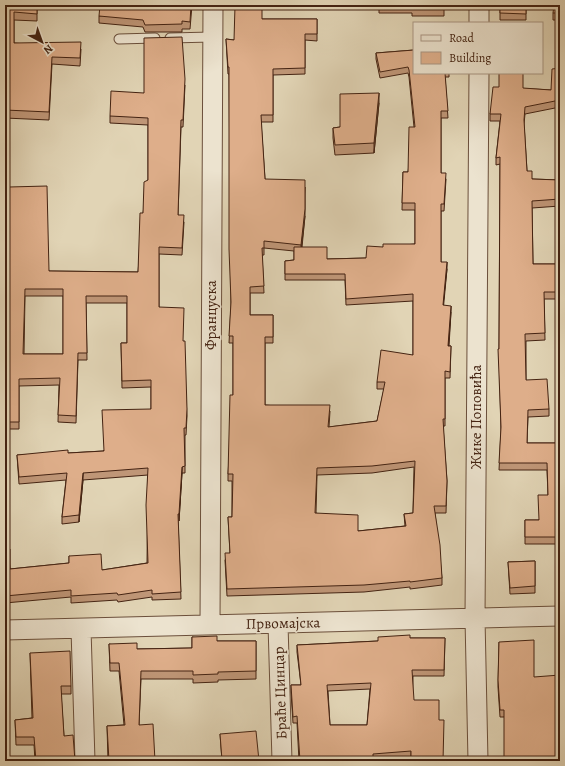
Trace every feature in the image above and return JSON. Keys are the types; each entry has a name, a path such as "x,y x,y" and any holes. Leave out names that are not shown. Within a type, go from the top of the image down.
{"street":[{"name":"Француска","path":"210,625 212,5"},
{"path":"479,5 479,22"},
{"name":"Жике Поповића","path":"478,761 475,618 479,74"},
{"name":"Првомајска","path":"5,630 560,616"},
{"name":"Браће Цинцар","path":"278,624 282,761"},
{"path":"81,629 85,761"}],"lane":[{"path":"118,39 212,36"}],"building":[{"path":"5,5 37,5 37,14 14,12 14,43 81,42 80,58 52,57 49,112 5,110"},
{"path":"100,5 191,5 190,22 182,21 182,24 145,25 143,20 99,16"},
{"path":"248,5 262,5 262,19 317,19 317,34 305,34 305,68 273,69 273,115 261,115 265,179 305,180 305,209 301,245 264,241 264,248 262,248 264,286 250,287 250,315 273,315 273,337 265,337 265,405 330,405 328,427 377,421 385,382 377,382 381,350 413,355 413,294 346,299 345,274 285,274 285,261 294,260 294,247 327,247 327,259 366,258 367,246 383,247 383,244 415,244 415,203 402,203 403,172 408,172 409,127 415,127 409,70 408,67 380,72 376,53 413,50 413,74 445,74 448,111 441,111 441,173 446,173 444,204 441,204 441,262 447,262 443,305 451,306 448,346 451,346 450,372 445,371 445,419 443,419 447,481 446,506 434,506 440,545 442,578 364,585 227,589 225,553 230,553 228,517 232,517 233,474 228,474 230,395 233,395 233,336 229,336 231,302 229,249 229,67 226,39 234,40 235,6 248,7","holes":["415,461 413,513 404,514 406,526 358,531 358,515 315,513 317,468 372,466"]},
{"path":"379,5 444,5 444,9 412,9 412,6 379,7"},
{"path":"500,5 526,5 526,14 500,13"},
{"path":"554,5 560,5 560,13 553,13"},
{"path":"182,37 185,79 183,120 181,120 178,215 184,215 182,248 159,247 159,307 184,308 183,341 185,341 187,409 186,428 184,428 185,466 182,467 178,514 181,592 152,594 152,590 118,595 117,593 71,596 71,590 5,596 5,514 9,514 8,549 10,549 10,569 69,563 69,556 101,554 102,570 148,563 146,505 148,468 83,473 79,515 62,517 67,473 19,477 17,455 68,450 68,453 104,451 102,410 151,409 151,380 122,381 121,343 127,343 127,296 86,296 87,353 78,353 76,416 58,415 60,378 19,379 19,422 5,422 5,171 8,171 9,187 47,186 49,271 138,272 140,213 143,213 144,182 148,180 148,118 110,116 111,91 144,93 144,38","holes":["25,289 63,289 63,354 23,354"]},
{"path":"560,68 560,100 525,107 524,120 527,171 532,171 532,179 560,180 560,199 532,201 533,264 558,264 558,292 544,292 545,333 525,334 526,380 547,379 549,409 528,410 527,443 560,443 560,572 559,537 525,537 525,520 539,520 538,495 548,495 547,463 499,463 501,427 498,349 500,157 496,158 501,114 490,114 493,87 499,87 499,74 523,74 523,88 551,90 552,69"},
{"path":"379,93 374,143 335,145 333,128 340,127 340,94"},
{"path":"560,118 560,142 557,141"},
{"path":"559,336 560,374 558,374"},
{"path":"535,561 535,586 510,588 508,562"},
{"path":"410,635 410,638 445,638 444,670 412,670 414,700 439,700 439,720 444,720 443,761 411,761 411,751 373,754 373,761 300,761 297,716 293,717 291,685 301,685 297,645 378,641 378,637","holes":["371,683 367,725 330,725 327,685"]},
{"path":"217,636 217,641 256,641 256,671 218,672 218,674 193,675 193,671 141,671 139,725 153,724 155,761 109,761 107,726 125,725 119,663 110,663 109,644 137,643 137,649 192,648 192,637"},
{"path":"534,640 534,677 560,675 560,761 504,761 504,710 500,710 498,680 499,642"},
{"path":"70,651 71,686 61,686 64,736 73,735 75,761 36,761 34,737 16,737 15,720 33,718 30,653"},
{"path":"256,731 259,761 222,760 220,734"}]}
